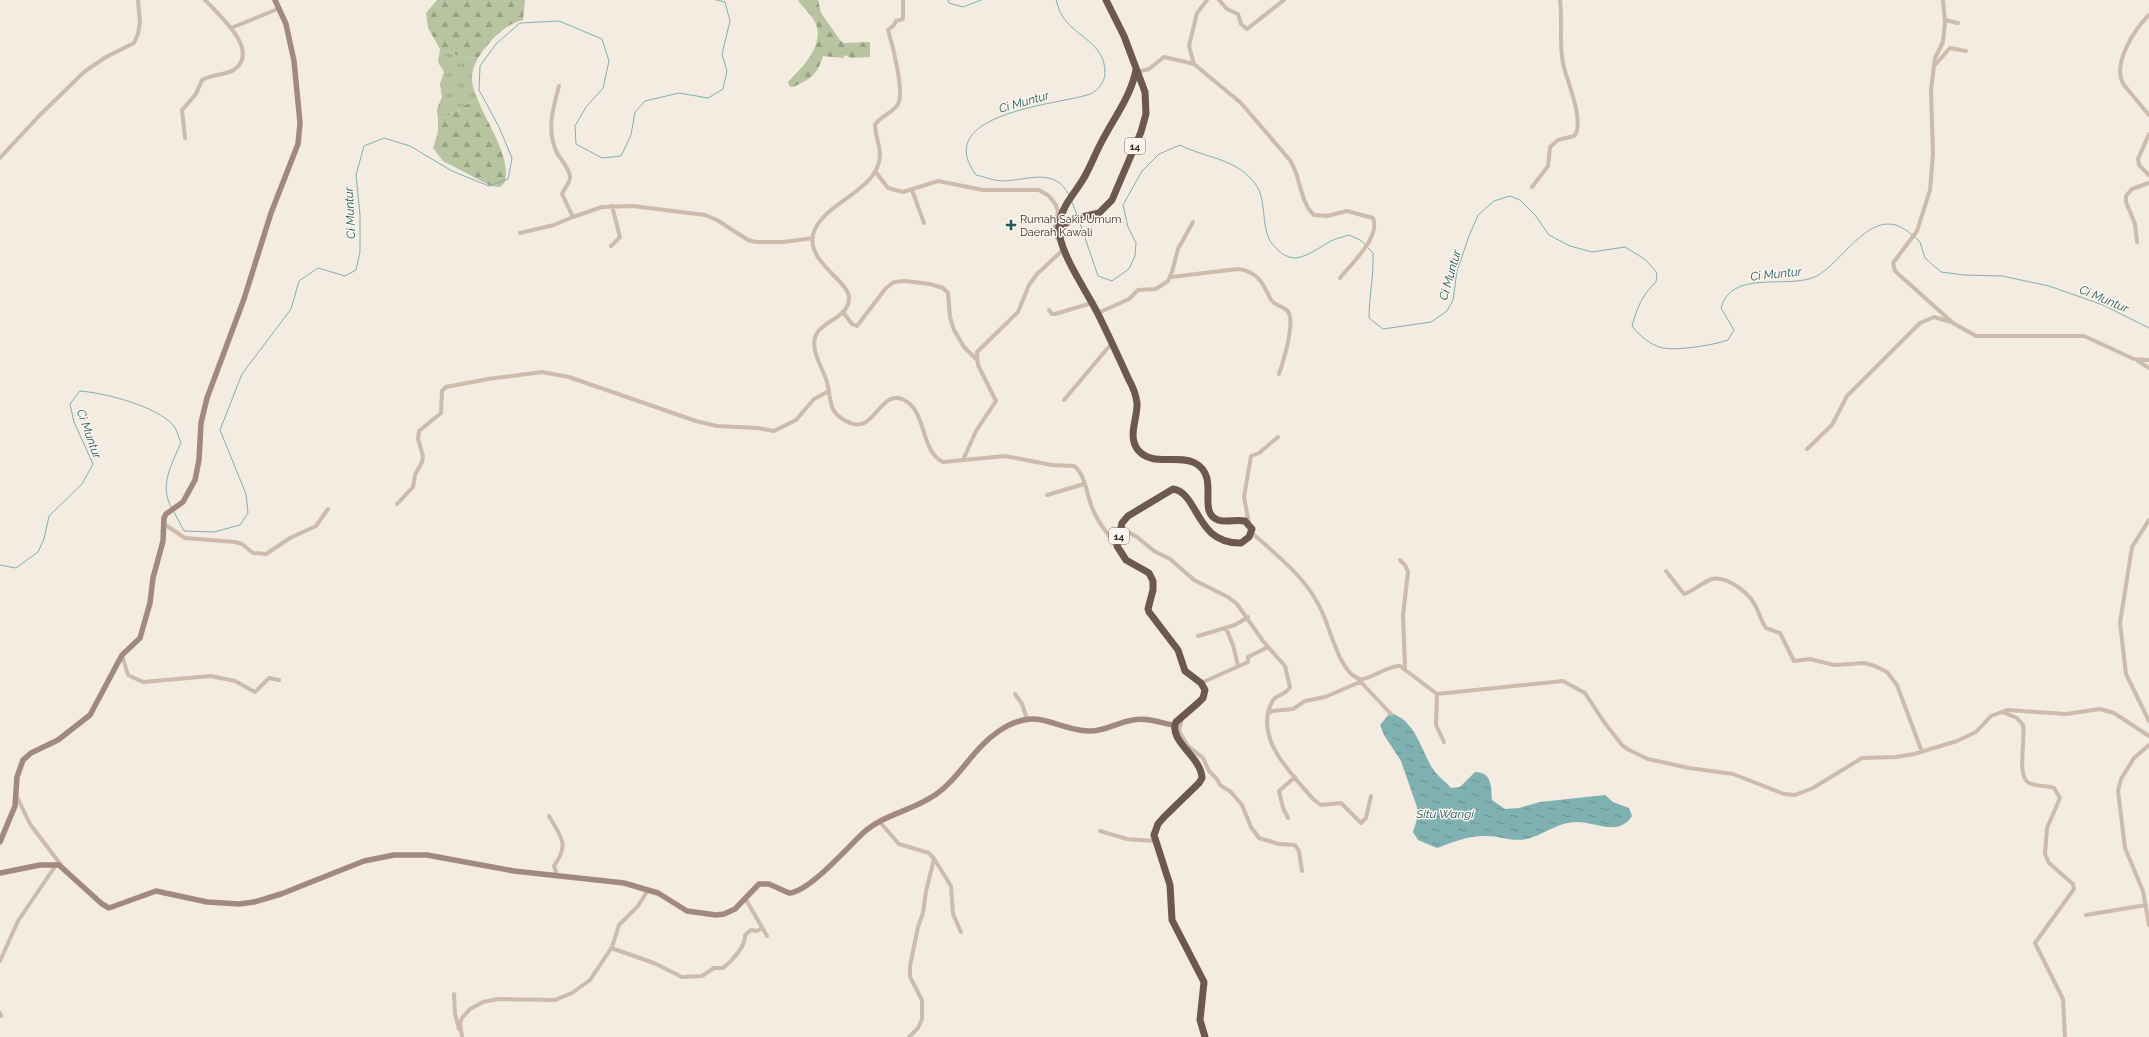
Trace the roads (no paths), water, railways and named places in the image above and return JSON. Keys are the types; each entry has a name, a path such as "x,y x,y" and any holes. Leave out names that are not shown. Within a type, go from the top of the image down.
{"highway":[{"name":"14","path":"1059,229 1074,218 1097,214 1108,205 1116,192 1141,132 1146,114 1145,99 1124,36 1106,0"},
{"path":"1136,71 1129,92 1084,176 1064,208 1059,229 1061,239 1064,249 1098,313 1135,396 1136,410 1133,436 1137,449 1146,456 1183,460 1195,463 1201,467 1206,476 1209,487 1207,508 1212,516 1220,521 1242,520 1249,524 1252,532"},
{"name":"14","path":"1201,683 1185,671 1178,650 1149,612 1148,608 1154,585 1151,576 1143,569 1126,560 1117,546 1121,528 1125,520 1133,512 1147,506 1172,489 1184,494 1204,526 1220,538 1241,543 1246,541 1252,532"},
{"path":"1201,683 1205,690 1203,698 1174,725 1177,739 1198,764 1202,778 1199,783 1158,824 1154,835 1170,886 1171,912 1175,927 1202,976 1204,990 1200,1020 1206,1037"}],"main road":[{"path":"0,842 15,806 17,797 17,777 23,760 31,753 58,740 89,716 122,655 139,640 144,629 163,541 166,514 183,502 195,480 199,460 201,423 207,398 244,299 271,213 298,144 300,123 294,61 290,39 280,8 275,0"},
{"path":"0,873 40,864 57,864 64,868 102,904 111,908 156,891 207,902 239,904 254,902 281,894 364,862 394,855 427,855 486,867 624,883 664,896 686,911 716,914 729,912 746,898 755,886 762,883 788,893 804,888 871,826 936,794 948,784 992,735 1010,725 1027,719 1046,720 1073,728 1090,731 1136,719 1146,719 1174,725"}],"street":[{"path":"0,158 38,117 84,72 134,43 138,34 140,22 138,0"},
{"path":"185,138 182,110 196,94 202,80 231,72 241,63 243,48 231,28 205,0"},
{"path":"903,0 903,19 896,21 888,30 896,62 900,100 896,107 875,125 880,155 875,171 850,197 820,221 813,238 815,249 820,260 848,294 848,304 843,312 820,329 816,336 816,352 829,391 830,402 835,412 847,422 855,425 865,424 880,407 890,400 898,398 905,400 917,414 936,457 943,462 1005,456 1052,465 1074,466 1079,470 1099,522 1117,546"},
{"path":"1194,64 1189,46 1197,13 1207,0"},
{"path":"1219,0 1227,9 1238,14 1241,24 1248,29 1284,0"},
{"path":"1532,187 1549,164 1550,147 1558,140 1574,136 1578,129 1573,97 1564,69 1560,0"},
{"path":"1943,0 1945,20 1942,44 1936,56 1931,90 1932,177 1927,203 1917,232 1893,263 1895,271 1953,323 1972,335 2084,336 2137,360 2149,368"},
{"path":"231,28 280,8"},
{"path":"2149,15 2140,26 2122,57 2119,69 2121,80 2124,85 2149,115"},
{"path":"1945,20 1958,23"},
{"path":"1934,66 1948,49 1966,51"},
{"path":"1136,71 1149,69 1164,57 1194,64 1242,103 1289,159 1294,167 1312,213 1322,216 1346,211 1370,216 1374,223 1370,242 1340,278"},
{"path":"558,86 551,117 551,126 556,151 570,175 569,182 562,194 573,217"},
{"path":"2149,134 2138,159 2139,165 2149,175"},
{"path":"875,171 884,183 894,191 903,192 938,182 983,190 1039,190 1044,192 1056,205 1058,211 1054,232 1057,238 1061,239"},
{"path":"2137,242 2134,222 2125,199 2127,193 2132,189 2149,183"},
{"path":"912,190 924,223"},
{"path":"520,233 554,225 573,217 612,206 633,206 701,214 717,220 748,240 756,242 784,242 813,238"},
{"path":"612,206 620,237 612,246"},
{"path":"1098,313 1129,299 1138,290 1156,289 1162,286 1171,277 1178,249 1193,222"},
{"path":"976,359 980,347 1001,330 1018,312 1029,285 1036,274 1064,249"},
{"path":"1171,277 1238,269 1246,270 1260,279 1272,303 1289,313 1290,332 1279,374"},
{"path":"843,312 852,324 857,326 886,288 894,282 905,281 938,286 948,293 950,317 958,338 976,359 996,401 976,431 963,460"},
{"path":"1049,310 1052,314 1055,314 1092,303"},
{"path":"1808,449 1832,425 1847,396 1920,323 1934,317 1953,323"},
{"path":"1064,400 1112,343"},
{"path":"2137,360 2149,360"},
{"path":"397,504 413,487 415,475 422,462 418,439 419,431 441,413 442,391 446,387 533,372 542,372 569,377 696,421 717,426 758,428 772,431 796,420 814,399 829,391"},
{"path":"1249,524 1244,497 1251,455 1259,453 1278,438"},
{"path":"1047,495 1084,484"},
{"path":"164,524 185,538 235,542 242,544 253,553 260,554 272,550 290,538 316,526 328,509"},
{"path":"2149,520 2132,547 2120,623 2126,674 2149,721"},
{"path":"1121,528 1137,537 1154,551 1170,559 1194,580 1233,600 1248,617 1268,647 1285,666 1290,687 1286,692 1272,700 1268,714 1268,731 1273,746 1295,777 1317,803 1324,805 1341,803 1361,823 1366,818 1371,796"},
{"path":"1252,532 1300,577 1309,588 1322,612 1340,660 1392,714"},
{"path":"1400,560 1405,565 1408,572 1403,615 1405,668"},
{"path":"1666,571 1684,594 1689,593 1699,584 1714,578 1720,578 1734,585 1754,602 1766,628 1780,633 1794,661 1810,659 1834,665 1864,663 1876,666 1887,672 1897,685 1922,752"},
{"path":"1198,636 1226,628 1248,617"},
{"path":"1226,628 1233,644 1238,666"},
{"path":"1201,683 1248,662 1249,656 1268,647"},
{"path":"122,655 128,675 143,682 211,676 235,681 255,692 269,678 279,680"},
{"path":"1268,714 1293,709 1305,700 1325,697 1359,680 1395,666 1405,668 1437,694 1563,681 1579,688 1585,693 1604,722 1622,745 1629,750 1648,759 1689,768 1734,774 1788,795 1800,795 1807,792 1862,758 1896,757 1922,752 1973,734 1991,716 2000,712 2066,714 2100,709 2114,713 2149,736"},
{"path":"1015,694 1022,704 1027,719"},
{"path":"1437,694 1436,725 1444,742"},
{"path":"2000,712 2017,718 2024,725 2023,772 2026,780 2033,784 2054,788 2060,798 2047,828 2046,857 2049,863 2073,884 2074,889 2035,943 2063,999 2066,1037"},
{"path":"1182,716 1179,731 1188,746 1203,758 1209,772 1238,800 1251,827 1259,838 1275,843 1293,844 1297,847 1302,871"},
{"path":"2149,746 2134,758 2121,779 2118,791 2125,848 2143,891 2149,926"},
{"path":"1288,818 1283,808 1279,790 1295,777"},
{"path":"17,797 30,824 64,868"},
{"path":"549,816 564,847 563,854 554,866 557,875"},
{"path":"879,821 899,844 922,851 933,857 951,886 953,914 961,932"},
{"path":"1100,831 1127,839 1155,841"},
{"path":"909,1037 920,1026 922,1019 922,1000 910,977 910,966 918,927 923,913 933,857"},
{"path":"0,960 18,921 57,864"},
{"path":"461,1035 462,1018 470,1010 483,1002 498,999 555,1000 572,993 590,980 611,948 619,925 638,906 648,890"},
{"path":"746,898 767,936"},
{"path":"2086,915 2146,905"},
{"path":"611,948 652,962 679,976 698,976 706,974 715,968 724,968 736,955 745,941 745,935 751,930 757,931 762,928"},
{"path":"454,994 456,1020 461,1035"}],"water":[{"name":"Situ Wangi","path":"1390,713 1406,722 1417,738 1435,772 1451,788 1460,787 1475,772 1485,774 1488,777 1491,785 1492,800 1505,809 1519,808 1540,802 1605,795 1613,802 1629,808 1632,816 1620,826 1607,827 1576,822 1563,824 1533,837 1521,840 1481,836 1462,839 1437,848 1418,840 1413,832 1417,819 1417,807 1401,761 1384,735 1380,725"}],"waterway":[{"name":"Ci Muntur","path":"174,512 184,531 214,532 240,525 248,513 246,494 220,430 242,374 291,309 299,281 318,268 345,276 356,270 360,252 360,215 356,175 364,146 384,138 410,146 452,171 489,186 508,179 512,158 499,127 479,90 480,66 496,44 520,23 559,21 602,39 609,61 603,88 586,107 575,126 576,144 602,158 621,156 631,135 635,112 645,101 679,93 708,98 723,89 727,71 722,54 730,21 725,2 716,0"},
{"name":"Ci Muntur","path":"948,0 949,3 963,7 981,0"},
{"name":"Ci Muntur","path":"1056,0 1060,13 1063,17 1095,48 1100,55 1104,63 1105,73 1102,84 1097,90 1090,94 1049,103 1002,116 983,126 970,138 966,154 976,175 1003,181 1040,177 1049,178 1063,186 1069,195"},
{"name":"Ci Muntur","path":"1079,220 1098,276 1112,281 1129,269 1135,256 1136,243 1128,227 1123,205 1142,171 1159,154 1180,145 1228,163 1245,173 1253,181 1262,201 1265,224 1269,239 1279,251 1285,255 1294,258 1301,257 1333,240 1349,235 1360,240 1366,245"},
{"name":"Ci Muntur","path":"1368,248 1373,253 1369,318 1383,329 1431,322 1447,311 1453,300 1457,271 1478,215 1494,201 1510,196 1520,200 1535,215 1549,235 1570,246 1592,252 1625,247 1646,260 1657,273 1656,282 1641,302 1632,326 1642,337 1654,345 1663,348 1677,349 1705,346 1728,340 1734,330 1721,308 1727,296 1736,289 1747,284 1760,282 1787,282 1812,278 1823,272 1835,262 1858,238 1871,229 1884,224 1897,226 1912,235"},
{"name":"Ci Muntur","path":"1072,202 1077,215"},
{"name":"Ci Muntur","path":"1915,237 1920,242 1925,258 1941,272 1964,275 2002,276 2049,286 2103,305 2149,328"},
{"name":"Ci Muntur","path":"0,565 16,568 38,552 44,539 49,516 82,484 93,464 74,422 70,404 80,391 103,394 143,406 165,418 173,425 181,442 168,474 166,490 171,507"}],"place":[{"name":"Rumah Sakit Umum Daerah Kawali","path":"1011,225"}]}
